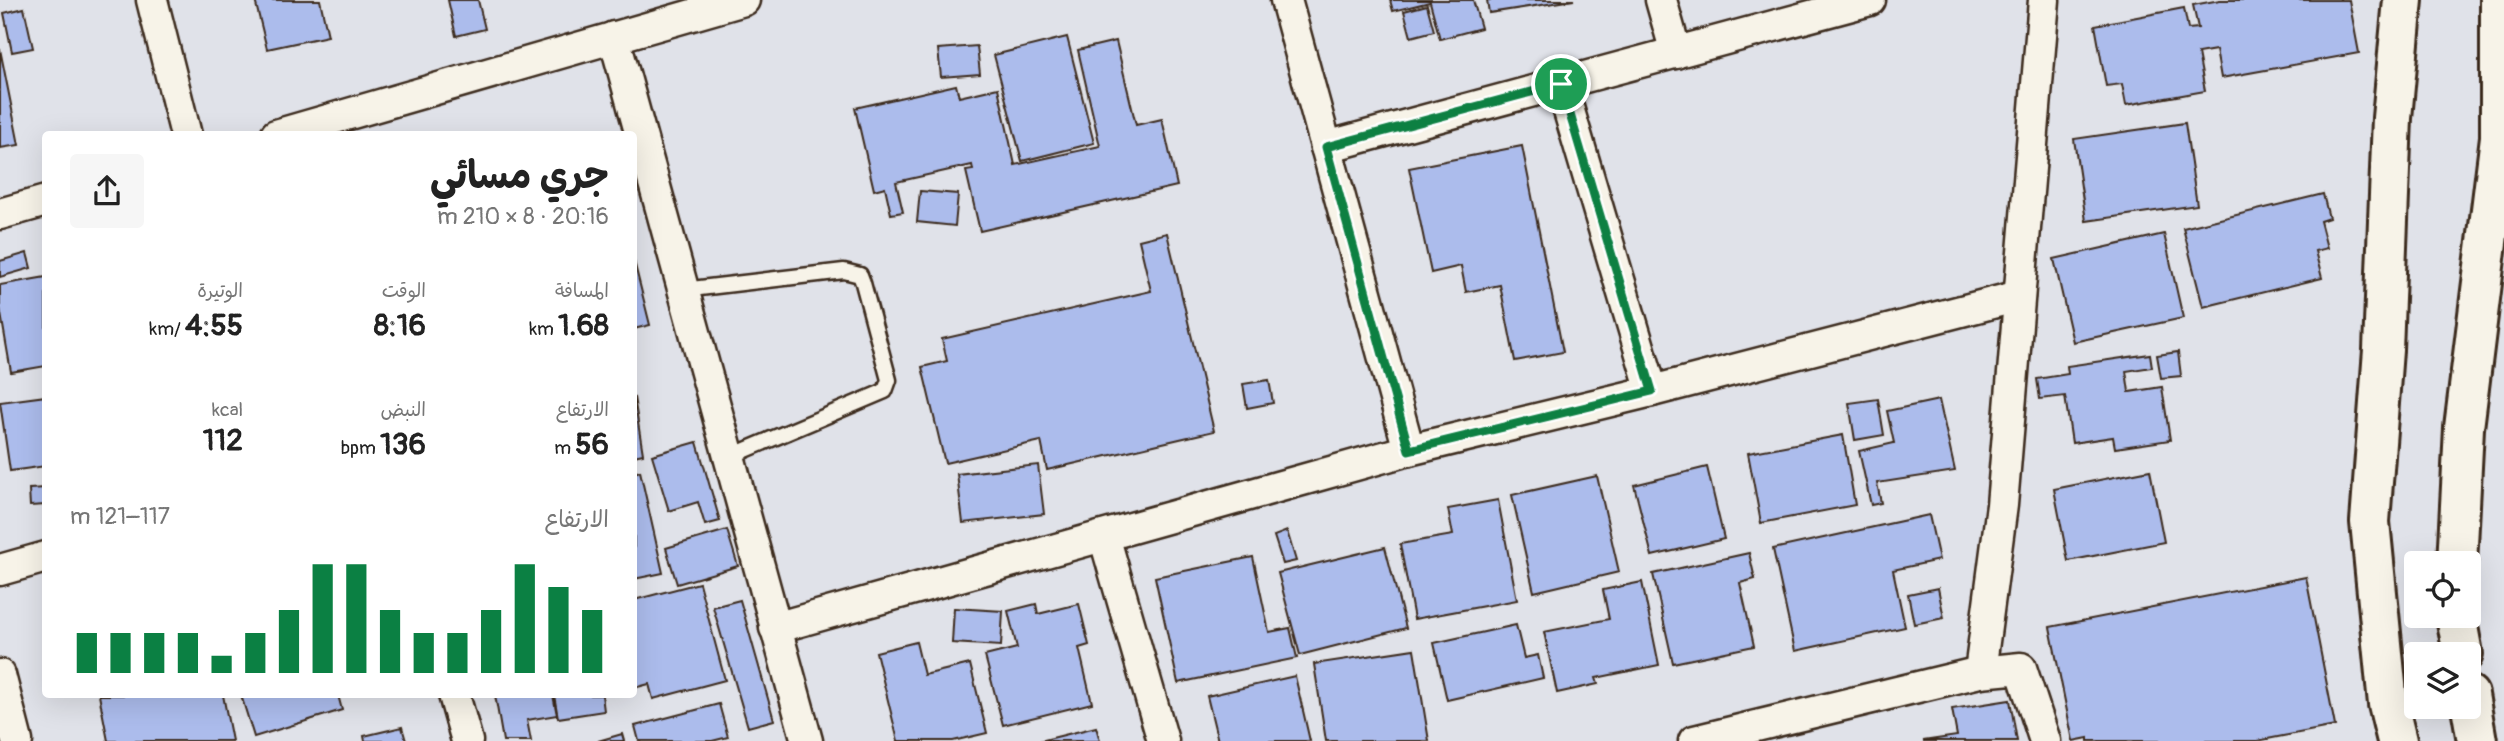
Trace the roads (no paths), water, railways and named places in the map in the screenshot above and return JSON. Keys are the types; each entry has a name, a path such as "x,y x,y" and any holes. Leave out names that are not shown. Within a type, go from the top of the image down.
{"street":[{"path":"152,0 185,131"},
{"path":"292,131 744,0"},
{"path":"1286,0 1409,450"},
{"path":"1661,0 1676,53"},
{"path":"1326,147 1870,0"},
{"path":"1980,672 2002,505 2045,0"},
{"path":"2397,741 2388,704 2370,522 2384,350 2392,118 2403,0"},
{"path":"2458,551 2463,428 2500,137 2501,2"},
{"path":"614,37 807,741"},
{"path":"1561,84 1652,391"},
{"path":"0,214 42,202"},
{"path":"775,628 1409,450 1652,391 2019,296"},
{"path":"1104,536 1163,741"},
{"path":"0,570 42,558"},
{"path":"1694,741 1980,672 2021,668 2045,741"},
{"path":"0,675 17,741"},
{"path":"455,698 467,741"},
{"path":"2473,719 2477,741"}],"lane":[{"path":"683,290 844,271 860,275 867,295 890,380 885,391 729,457"}]}
